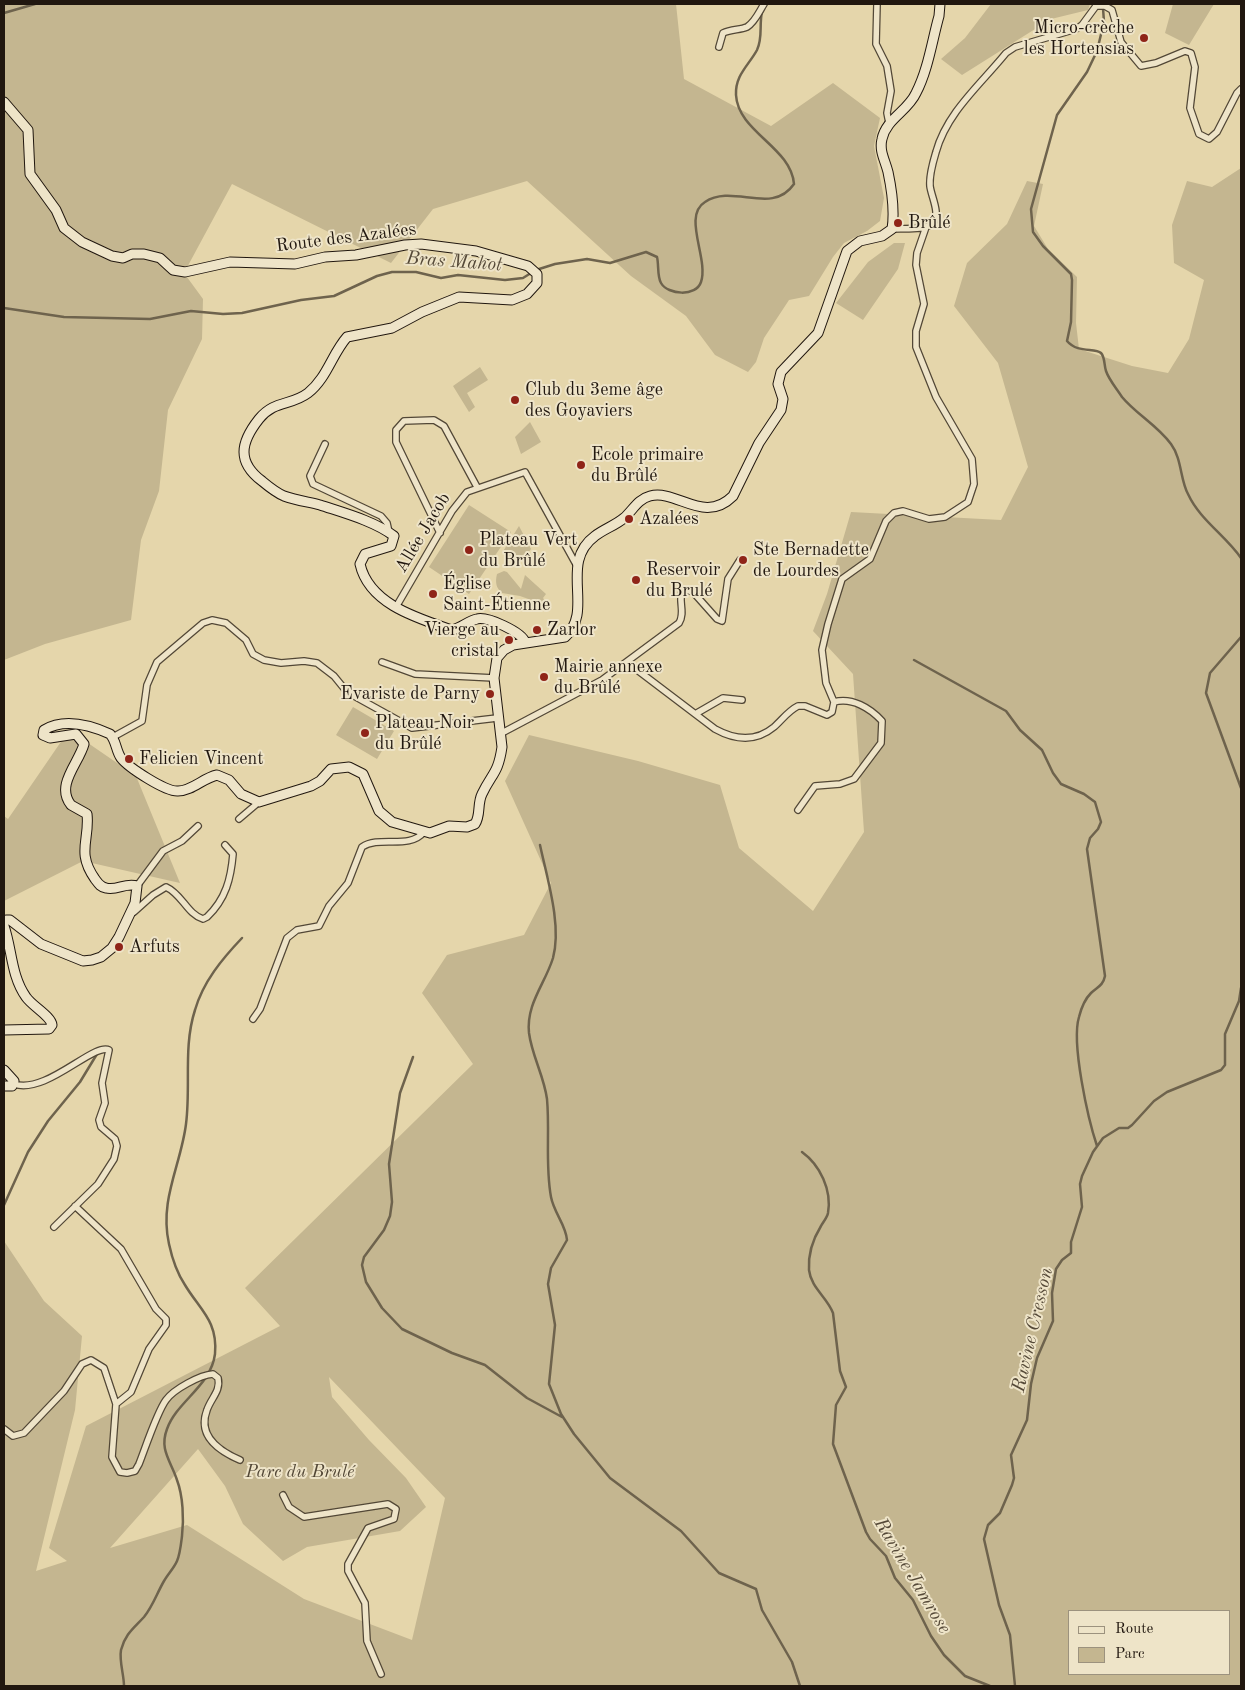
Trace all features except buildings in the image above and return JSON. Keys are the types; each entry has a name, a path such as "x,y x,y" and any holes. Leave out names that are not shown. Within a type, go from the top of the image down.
{"main road":[{"path":"4,1030 45,1030 52,1025 49,1018 33,1007 19,985 4,924 6,920 10,920 40,944 84,961 102,957 112,948 135,903 137,886 131,884 110,889 100,886 91,874 84,856 88,814 71,805 66,792 68,778 82,750 83,739 76,734 50,738 43,734 47,729 71,724 88,726 113,737 117,750 127,763 161,786 173,791 187,789 211,776 222,776 241,794 259,802 312,786 320,781 331,769 349,767 362,774 372,799 384,817 392,822 430,833 449,826 467,827 475,824 479,816 482,794 498,769 502,747 497,718 494,678 494,666 500,653 525,642 565,637 575,627 577,613 577,566 584,547 594,537 623,518 636,504 649,496 662,496 699,507 712,507 728,502 733,496 758,443 781,410 783,399 778,384 781,372 818,333 847,251 860,241 882,236 892,229 894,214 891,192 881,150 884,130 889,123 906,109 917,93 939,16 940,4"},
{"name":"Route des Azalées","path":"4,102 28,130 30,174 56,210 64,228 82,242 112,256 123,258 132,254 144,254 160,258 173,270 184,272 230,262 294,264 324,257 356,255 397,246 421,244 476,251 522,263 537,274 537,283 533,289 520,298 512,300 459,297 422,312 392,328 347,337 332,364 311,390 301,398 274,406 258,421 244,447 245,463 250,472 282,495 327,508 389,532"},
{"path":"389,532 394,536 391,546 365,554 360,564 367,584 396,608 452,630 477,618 489,619 518,633 525,642"},
{"path":"4,1070 12,1078 14,1084 10,1087 4,1086"}],"street":[{"path":"718,47 723,33 732,28 746,27 756,18 764,4"},
{"path":"877,4 876,44 887,66 891,91 887,113 889,123"},
{"path":"892,229 926,227 933,223 936,215 930,185 934,159 942,135 955,110 1006,53 1015,47 1076,29 1102,6 1112,10 1121,42 1141,66 1156,63 1185,51 1191,53 1195,67 1190,108 1198,134 1210,139 1217,132 1237,93 1241,89"},
{"path":"628,663 722,732 747,738 764,734 798,706 827,715 833,710 834,702 826,683 822,650 842,579 870,559 886,520 894,513 903,511 929,519 945,517 968,502 974,484 972,459 936,397 916,347 916,332 924,304 916,265 917,253 926,227"},
{"path":"440,533 415,485 414,476 396,442 396,430 404,421 434,420 444,426 477,487"},
{"path":"325,444 310,476 313,484 380,516 387,523 389,532"},
{"name":"Allée Jacob","path":"396,608 462,498 477,487 525,472 577,566"},
{"path":"500,734 586,690 628,663 679,623 683,615 681,593 683,589 692,592 717,619 722,621 728,579 740,560"},
{"path":"113,737 142,721 147,685 160,658 203,623 212,620 226,623 238,631 246,640 253,654 264,660 280,663 304,661 317,663 334,676 347,692 412,728 497,718"},
{"path":"382,662 414,674 494,678"},
{"path":"697,713 722,698 742,700"},
{"path":"798,810 815,786 840,784 854,779 881,742 882,721 875,713 847,700 834,702"},
{"path":"239,819 259,802"},
{"path":"137,886 163,851 182,841 198,826"},
{"path":"253,1019 260,1009 288,938 292,932 297,930 319,926 329,906 348,883 362,847 375,842 413,840 424,832"},
{"path":"125,922 138,907 166,887 176,892 193,913 203,919 207,917 226,891 231,878 233,854 225,844"},
{"path":"14,1084 20,1087 36,1085 58,1075 99,1049 109,1050 102,1083 105,1103 100,1124 115,1139 116,1153 110,1169 98,1184 54,1227"},
{"path":"75,1206 121,1249 156,1309 166,1319 166,1325 149,1349 132,1392 116,1404"},
{"path":"4,1429 13,1436 24,1433 64,1391 82,1364 91,1360 104,1368 116,1404 112,1457 120,1472 128,1474 135,1471 139,1464 166,1400 196,1379 204,1375 213,1374 218,1378 220,1385 207,1410 205,1420 209,1440 223,1453 240,1460"},
{"path":"283,1495 289,1507 304,1517 388,1504 396,1509 394,1519 368,1528 348,1564 348,1571 365,1604 368,1641 382,1674"}],"green space":[{"path":"4,4 676,4 684,79 771,126 833,83 880,118 874,146 884,198 880,221 867,231 844,243 809,296 789,300 764,338 756,362 748,372 715,355 686,316 631,276 527,181 433,209 391,263 232,184 184,273 203,299 202,339 168,410 159,491 141,540 131,620 45,644 4,660"},
{"path":"991,4 1090,4 1088,10 1051,19 962,75 941,59 965,38"},
{"path":"1173,4 1214,4 1189,45 1165,33"},
{"name":"Parc du Brulé","path":"1241,168 1241,1686 4,1686 4,1241 44,1301 82,1336 75,1410 36,1571 67,1561 49,1548 86,1426 280,1326 245,1288 473,1064 422,993 447,955 524,935 551,883 505,781 529,735 638,761 720,785 739,848 813,911 864,832 853,674 813,631 827,594 851,512 1001,520 1028,467 998,363 954,306 967,263 1007,224 1027,181 1043,184 1034,226 1048,249 1077,277 1076,323 1079,349 1132,366 1168,373 1189,339 1204,280 1174,263 1172,225 1187,181 1212,187","holes":["329,1377 445,1498 412,1640 304,1599 187,1525 110,1548 198,1449 225,1486 243,1524 283,1561 307,1547 400,1531 426,1507 406,1478 369,1440 332,1397"]},
{"path":"894,243 905,243 898,269 863,320 836,303 868,262"},
{"path":"480,367 488,380 467,393 475,407 469,412 453,386"},
{"path":"530,422 541,442 521,454 515,437"},
{"name":"Plateau Vert du Brûlé","path":"469,505 511,532 469,594 429,567"},
{"path":"519,526 531,549 519,564 502,553"},
{"path":"504,571 521,589 525,575 546,594 543,598 546,602 545,605 520,596 502,593 496,585 496,580 497,574"},
{"name":"Plateau Noir du Brûlé","path":"353,707 394,731 377,759 336,735"},
{"path":"69,730 136,776 180,883 83,861 4,901 4,816 8,819"}],"waterway":[{"path":"4,13 35,4"},
{"name":"Ravine Cresson","path":"1103,8 1104,22 1097,51 1087,72 1057,115 1031,209 1033,232 1043,246 1071,274 1071,322 1067,341 1076,348 1095,350 1101,353 1107,374 1122,397 1159,431 1175,450 1185,488 1199,512 1241,558"},
{"name":"Bras Mahot","path":"536,270 555,264 587,259 610,263 646,252 657,257 659,277 665,287 675,292 688,292 698,287 703,273 696,217 699,209 705,202 716,197 728,196 775,198 785,193 794,184 791,171 784,160 745,119 739,108 736,95 740,76 759,45 762,12"},
{"name":"Bras Mahot","path":"4,308 64,317 150,319 191,311 223,314 242,313 301,300 334,296 377,276 392,272 416,272 441,278 458,275 505,280 523,278 531,273"},
{"name":"Ravine Cresson","path":"1241,637 1210,673 1206,693 1241,788"},
{"path":"914,660 1006,711 1020,730 1042,750 1053,773 1061,784 1084,794 1095,802 1101,822 1090,838 1087,849 1105,976 1101,984 1089,995 1082,1007 1077,1029 1077,1044 1085,1100 1097,1146"},
{"path":"540,845 553,901 556,931 553,958 530,1013 529,1033 547,1099 548,1173 551,1197 567,1240 551,1268 548,1284 555,1325 549,1384 561,1414 574,1434 610,1478 681,1531 719,1573 756,1589 762,1610 792,1662 800,1686"},
{"path":"124,1686 121,1659 123,1644 130,1632 150,1608 164,1581 176,1564 180,1549 183,1522 182,1500 179,1486 165,1449 165,1436 178,1410 207,1375 215,1354 214,1333 211,1324 182,1280 173,1260 169,1244 167,1212 186,1124 188,1052 191,1024 198,1000 208,980 227,954 242,938"},
{"name":"Ravine Cresson","path":"1015,1686 1010,1635 999,1605 984,1539 988,1525 1000,1513 1014,1478 1011,1455 1027,1420 1031,1384 1037,1358 1053,1321 1052,1293 1056,1269 1062,1260 1071,1253 1071,1242 1082,1207 1080,1184 1082,1176 1093,1152 1103,1138 1119,1128 1128,1128 1154,1101 1167,1092 1221,1070 1225,1065 1225,1034 1239,1001 1241,988"},
{"name":"Ravine Cresson","path":"4,1205 28,1152 48,1121 80,1082 97,1054"},
{"path":"413,1057 400,1093 389,1164 392,1202 390,1216 384,1230 364,1257 362,1265 366,1282 382,1308 402,1329 452,1353 485,1365 527,1398 562,1417"},
{"name":"Ravine Jamrose","path":"802,1152 819,1171 826,1187 829,1204 826,1218 813,1242 809,1259 809,1270 813,1282 833,1313 840,1371 846,1387 836,1405 833,1444 866,1532 886,1556 895,1578 913,1600 931,1636 944,1655 965,1676 990,1686"}],"place":[{"name":"Micro-crèche les Hortensias","path":"1144,38"},
{"name":"Brûlé","path":"898,223"},
{"name":"Club du 3eme âge des Goyaviers","path":"515,400"},
{"name":"Ecole primaire du Brûlé","path":"581,465"},
{"name":"Azalées","path":"629,519"},
{"name":"Plateau Vert du Brûlé","path":"469,550"},
{"name":"Ste Bernadette de Lourdes","path":"743,560"},
{"name":"Reservoir du Brulé","path":"636,580"},
{"name":"Église Saint-Étienne","path":"433,594"},
{"name":"Zarlor","path":"537,630"},
{"name":"Vierge au cristal","path":"509,640"},
{"name":"Mairie annexe du Brûlé","path":"544,677"},
{"name":"Evariste de Parny","path":"490,694"},
{"name":"Plateau Noir du Brûlé","path":"365,733"},
{"name":"Felicien Vincent","path":"129,759"},
{"name":"Arfuts","path":"119,947"}]}
